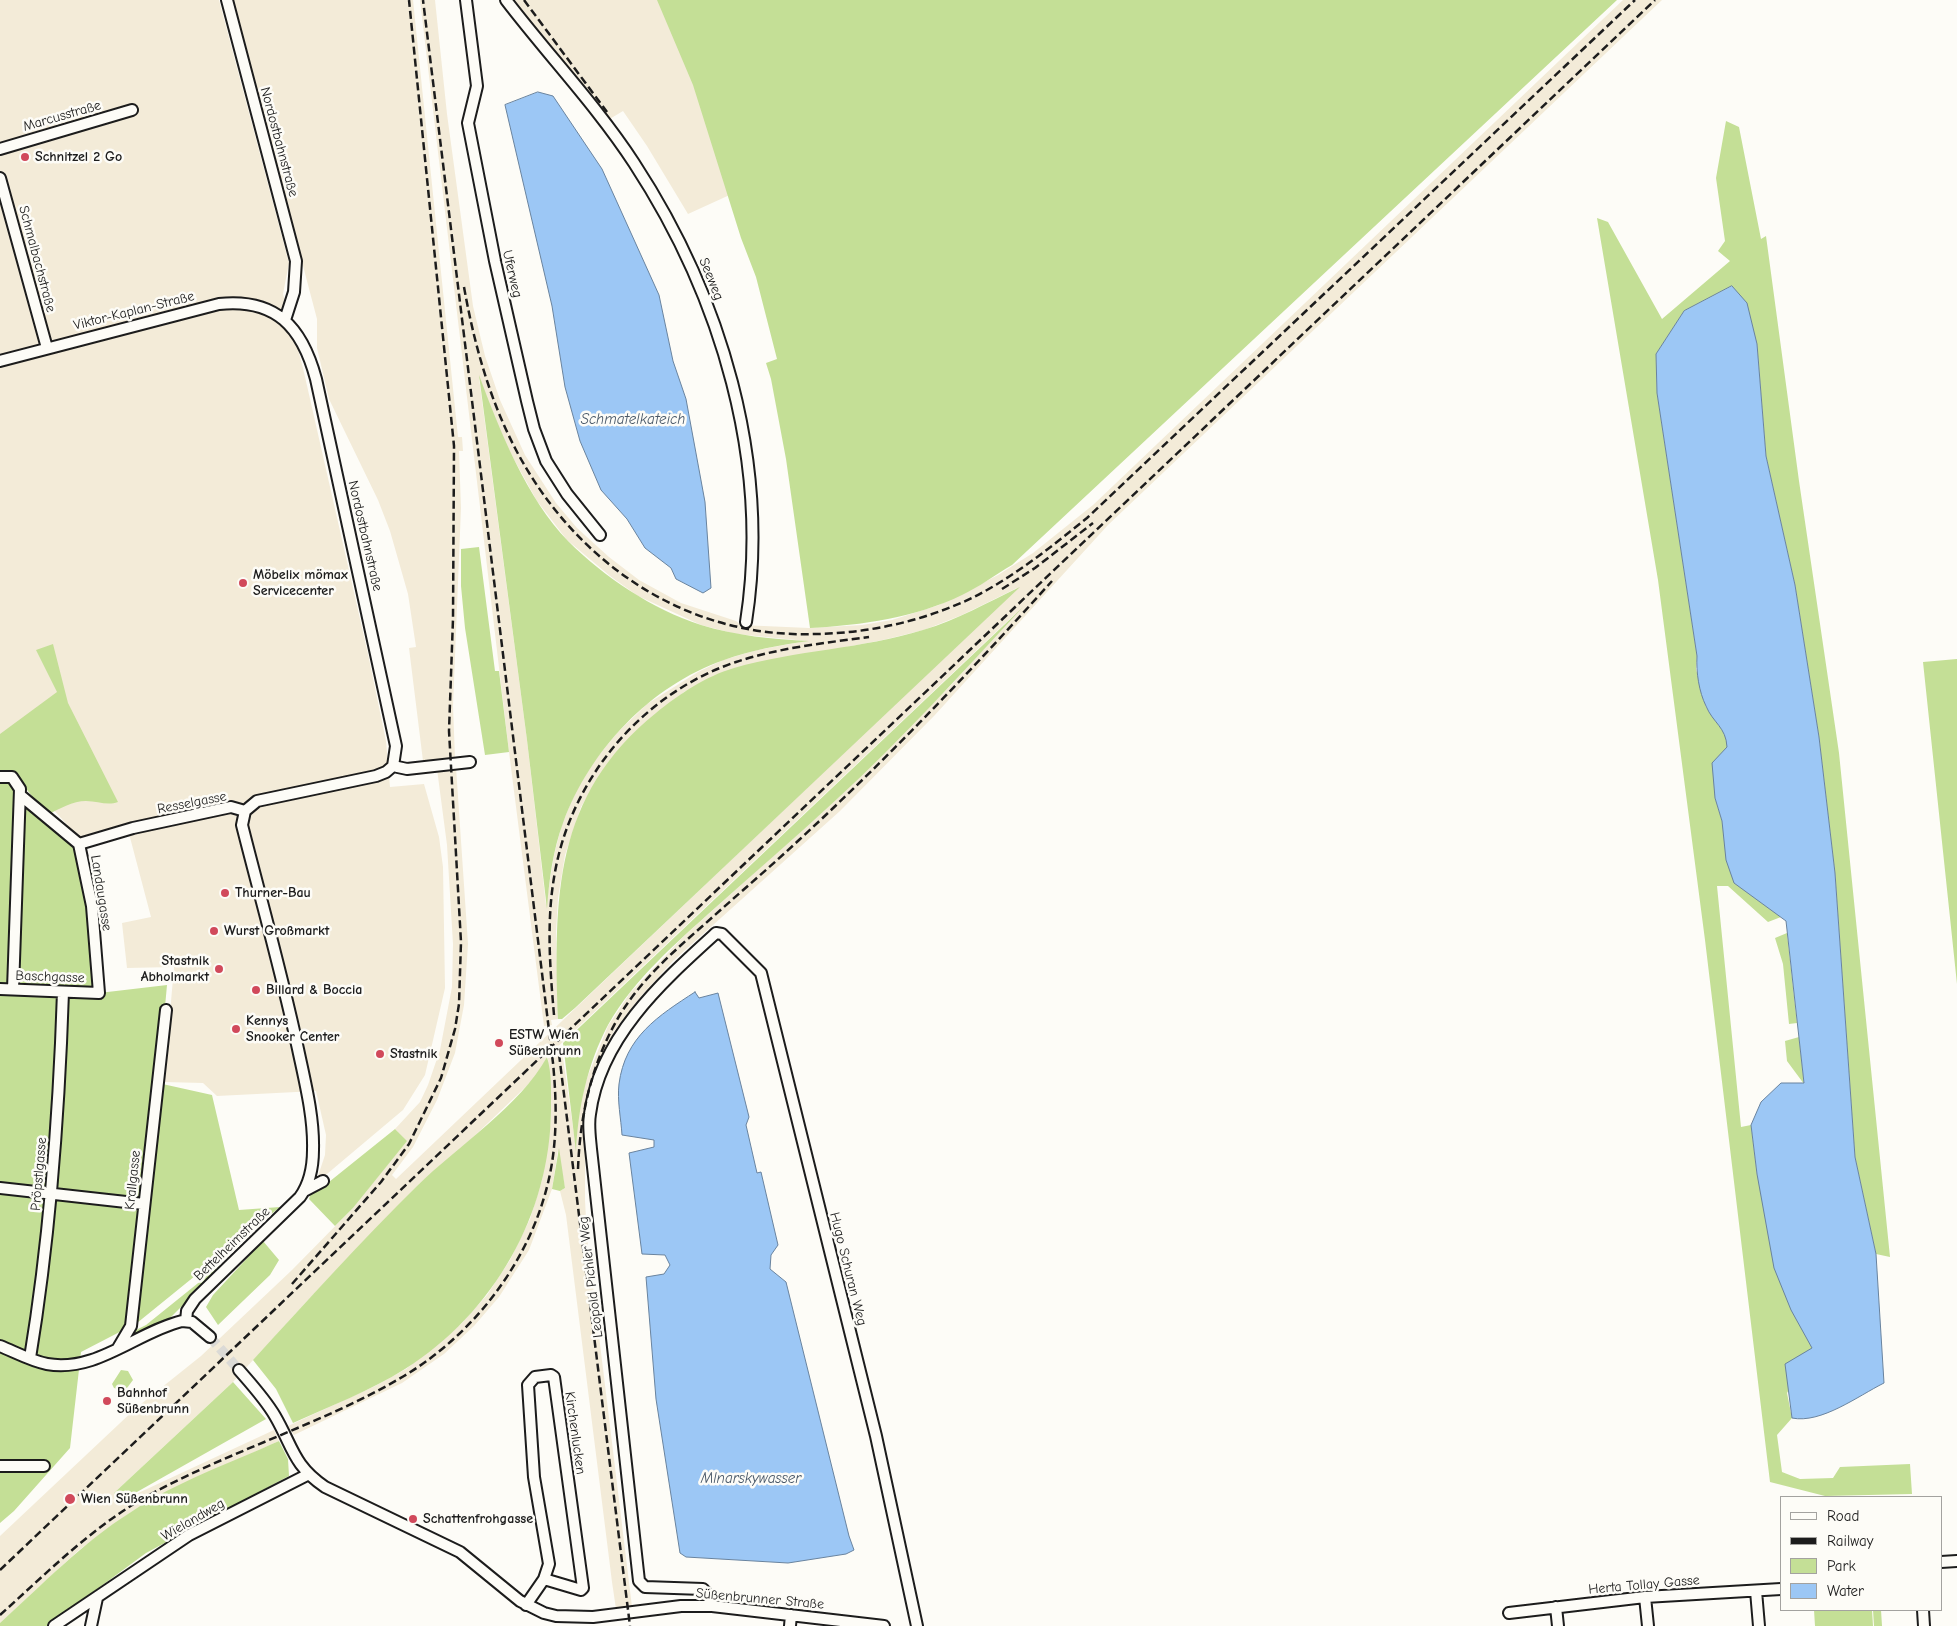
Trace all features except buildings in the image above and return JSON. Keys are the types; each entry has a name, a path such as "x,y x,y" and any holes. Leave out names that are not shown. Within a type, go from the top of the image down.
{"street":[{"name":"Nordostbahnstraße","path":"227,0 296,261 294,292 285,320"},
{"name":"Uferweg","path":"466,0 476,86 468,124 494,261 529,410 546,460 567,494 600,535"},
{"name":"Seeweg","path":"506,0 582,92 634,162 670,223 695,274 733,384 746,454 752,543 746,622"},
{"name":"Marcusstraße","path":"0,149 132,110"},
{"name":"Schmalbachstraße","path":"0,178 47,348"},
{"name":"Viktor-Kaplan-Straße","path":"0,361 219,304 243,303 275,313"},
{"name":"Nordostbahnstraße","path":"275,313 285,320 303,342 316,380 396,746 393,766"},
{"path":"393,766 407,769 470,762"},
{"name":"Resselgasse","path":"79,844 133,828 231,807 245,811 258,800 376,776 386,772 393,766"},
{"name":"Landaugasse","path":"0,777 12,777 18,784 20,795 79,844 92,906 99,993"},
{"path":"13,989 20,795"},
{"path":"245,811 242,825 283,984 311,1121 312,1161 304,1191"},
{"name":"Leopold Pichler Weg","path":"712,1606 709,1596 703,1589 645,1586 639,1581 592,1157 590,1115 598,1082 611,1050 658,986 716,933 722,934"},
{"name":"Hugo Schuran Weg","path":"722,934 761,973 876,1436 917,1626"},
{"name":"Baschgasse","path":"0,989 99,993"},
{"name":"Pröpstlgasse","path":"30,1358 53,1194 60,1094 62,992"},
{"name":"Krallgasse","path":"118,1348 131,1326 166,1010"},
{"path":"304,1191 323,1181"},
{"path":"0,1188 144,1204"},
{"name":"Bettelheimstraße","path":"186,1321 187,1311 194,1299 304,1191"},
{"path":"0,1346 50,1364 73,1363 118,1348 174,1324 186,1321 194,1324 210,1338"},
{"path":"239,1370 264,1398 276,1418 288,1445 308,1475 325,1487 460,1552 526,1605 558,1621"},
{"name":"Kirchenlucken","path":"526,1605 548,1572 549,1556 534,1477 528,1385 535,1377 551,1374 554,1377 583,1588 581,1590 544,1579"},
{"path":"0,1466 44,1466"},
{"name":"Wielandweg","path":"54,1626 189,1535 308,1475"},
{"path":"1942,1562 1957,1560"},
{"name":"Herta Tollay Gasse","path":"1509,1613 1645,1597 1780,1589"},
{"path":"1756,1591 1758,1626"},
{"path":"1645,1597 1648,1626"},
{"path":"91,1626 97,1598"},
{"name":"Süßenbrunner Straße","path":"558,1621 633,1611 712,1606 790,1621 884,1626"},
{"path":"1556,1607 1558,1626"},
{"path":"1923,1611 1924,1626"}],"shaded area":[{"path":"0,0 219,0 289,263 283,294 303,368 368,654 386,741 390,787 424,784 439,837 443,867 445,988 425,1075 403,1110 321,1179 318,1176 325,1155 326,1135 316,1091 217,1096 203,1083 164,1082 174,967 127,968 122,923 151,917 127,826 78,837 0,750"},
{"path":"233,0 413,0 458,437 462,437 463,451 459,451 461,508 453,706 455,758 423,761 409,648 416,647 408,594 390,531 378,500 329,399 317,348 317,319"},
{"path":"420,0 435,0 447,114 473,306 485,356 500,400 525,455 556,503 577,528 609,557 639,580 681,603 736,621 741,625 809,628 862,625 892,620 939,605 998,575 1033,553 1093,505 1623,0 1662,0 1108,525 934,716 840,811 673,961 642,995 614,1031 597,1072 585,1126 585,1200 587,1237 632,1607 616,1609 566,1215 560,1191 565,1188 558,1150 552,1189 529,1250 499,1297 474,1326 444,1354 402,1383 294,1435 288,1426 375,1386 406,1369 461,1324 487,1295 510,1260 530,1219 542,1180 551,1120 548,1058 555,1057 555,1052 562,1051 576,1148 577,1120 585,1083 608,1026 630,993 685,935 837,799 952,684 1016,613 547,1057 537,1076 465,1145 419,1184 233,1382 114,1493 121,1501 274,1430 279,1441 158,1496 131,1512 79,1550 0,1623 0,1536 136,1408 201,1356 292,1270 353,1208 406,1141 395,1129 420,1102 428,1085 440,1050 452,987 453,944 447,845 437,769 456,767 468,944 464,1005 455,1053 437,1100 413,1147 392,1175 396,1179 1017,588 962,615 924,630 883,640 732,669 684,692 609,761 581,807 565,855 558,898 556,933 558,1019 551,1020 552,1025 544,1026 509,752","holes":["479,378 506,445 537,501 567,540 610,576 638,596 701,625 736,634 806,641 757,650 723,660 698,672 647,704 617,733 595,760 576,791 562,824 554,855 546,905 527,740"]},
{"path":"512,0 664,0 734,193 688,214 647,146 623,111 608,120"}],"green space":[{"path":"657,0 1617,0 1012,565 968,592 944,603 907,615 849,625 810,628 786,459 771,379 766,363 777,359 756,277 741,238 693,85"},
{"path":"1726,121 1739,127 1761,239 1766,236 1799,481 1839,753 1890,1257 1876,1254 1855,1157 1835,873 1819,737 1795,585 1766,456 1757,344 1732,286 1684,311 1656,354 1657,393 1697,656 1696,669 1706,707 1727,735 1727,747 1715,798 1722,821 1735,883 1781,917 1768,922 1728,886 1717,886 1741,1127 1751,1125 1757,1174 1812,1348 1787,1393 1792,1418 1777,1435 1782,1472 1800,1479 1833,1478 1840,1467 1910,1464 1912,1494 1825,1496 1770,1482 1705,940 1658,580 1597,218 1608,222 1662,319 1730,261 1718,251 1725,241 1716,178"},
{"path":"479,375 505,440 527,484 553,524 568,541 597,567 647,601 701,625 768,638 809,641 745,653 697,671 671,686 626,724 606,746 589,770 563,823 552,865 547,909 527,740"},
{"path":"479,547 495,671 499,671 509,752 485,755 465,628 461,586 461,549"},
{"path":"1020,587 575,1008 562,1019 558,1019 557,932 560,891 567,852 579,814 597,779 622,745 656,713 693,687 724,671 781,657 876,641 923,630 960,616"},
{"path":"1023,607 860,777 671,948 630,992 608,1025 594,1056 581,1103 576,1152 563,1043"},
{"path":"53,644 68,703 118,802 110,804 81,801 47,815 16,776 0,773 0,734 57,692 36,650"},
{"path":"1957,659 1957,984 1923,662"},
{"path":"9,776 79,844 99,993 167,985 158,1083 212,1095 239,1210 280,1207 137,1323 81,1352 70,1448 14,1511 0,1523 0,777"},
{"path":"1787,933 1797,1023 1789,1024 1783,964 1775,938"},
{"path":"1799,1037 1804,1084 1787,1061 1785,1041"},
{"path":"547,1057 550,1076 551,1110 548,1149 540,1186 528,1223 511,1258 490,1290 465,1320 437,1346 405,1369 364,1391 293,1423 276,1389 253,1360 334,1271 418,1185 505,1109 535,1075"},
{"path":"395,1129 407,1141 353,1208 335,1226 309,1199 311,1193 319,1190"},
{"path":"559,1148 565,1188 560,1191 552,1189"},
{"path":"263,1241 279,1260 270,1275 218,1325 206,1307 213,1295"},
{"path":"228,1259 170,1318 129,1339 128,1334 146,1325"},
{"path":"121,1370 128,1371 133,1380 127,1388 120,1390 114,1388 112,1384"},
{"path":"233,1382 266,1419 121,1501 114,1493"},
{"path":"279,1441 288,1459 289,1476 146,1553 47,1626 0,1626 0,1623 79,1551 131,1512 166,1491"},
{"path":"1814,1611 1872,1611 1873,1626 1815,1626"},
{"path":"1873,1611 1881,1611 1882,1626 1874,1626"}],"water":[{"name":"Schmatelkateich","path":"538,92 553,96 602,169 659,295 673,361 686,399 705,502 711,588 703,593 676,579 671,568 645,548 627,519 601,490 580,441 565,387 552,306 505,105"},
{"path":"1732,286 1747,303 1757,344 1766,456 1795,585 1819,737 1835,873 1855,1157 1876,1254 1884,1383 1839,1408 1815,1417 1803,1419 1792,1418 1785,1364 1812,1348 1791,1310 1774,1268 1757,1174 1751,1125 1761,1102 1781,1083 1804,1083 1786,921 1734,883 1726,860 1722,821 1715,798 1712,763 1727,747 1726,740 1722,730 1706,706 1698,682 1697,656 1657,393 1656,354 1684,311"},
{"name":"Mlnarskywasser","path":"695,992 699,998 718,993 749,1117 746,1125 757,1173 761,1172 778,1245 771,1255 770,1269 786,1282 854,1550 846,1554 788,1563 686,1557 680,1553 656,1399 646,1277 664,1274 670,1265 665,1255 642,1254 629,1153 654,1147 654,1140 622,1135 619,1084 622,1068 628,1053 645,1029 668,1010"}],"tunnel":[{"path":"210,1337 239,1370"}],"railway":[{"path":"292,1284 381,1182 409,1144 441,1078 455,1029 459,1004 461,942 449,731 453,619 454,446 409,0"},
{"path":"0,1615 72,1550 130,1506 182,1478 374,1393 432,1357 482,1309 503,1282 521,1253 536,1222 546,1189 553,1156 555,1133 553,1063 423,0"},
{"path":"524,0 607,112"},
{"path":"464,287 483,370 497,410 515,448 540,489 569,526 602,558 639,586 679,607 722,623 768,632 816,634 856,631 896,624 935,613 988,590 1032,561 1087,518 1635,0"},
{"path":"0,1570 1655,0"},
{"path":"1002,589 1035,568 1093,523"},
{"path":"578,1169 581,1128 595,1069 611,1031 639,988 671,954 788,850 865,778 960,681 1052,581"},
{"path":"554,1015 550,962 550,908 555,872 564,837 577,803 595,772 617,743 642,717 671,695 702,676 736,662 768,653 801,646 869,637"},
{"path":"559,1054 630,1626"}],"place":[{"name":"Schnitzel 2 Go","path":"25,157"},
{"name":"Möbelix mömax Servicecenter","path":"243,583"},
{"name":"Thurner-Bau","path":"225,893"},
{"name":"Wurst Großmarkt","path":"214,931"},
{"name":"Stastnik Abholmarkt","path":"219,969"},
{"name":"Billard & Boccia","path":"256,990"},
{"name":"Kennys Snooker Center","path":"236,1029"},
{"name":"ESTW Wien Süßenbrunn","path":"499,1043"},
{"name":"Stastnik","path":"380,1054"},
{"name":"Bahnhof Süßenbrunn","path":"107,1401"},
{"name":"Wien Süßenbrunn","path":"70,1499"},
{"name":"Schattenfrohgasse","path":"413,1519"}]}
